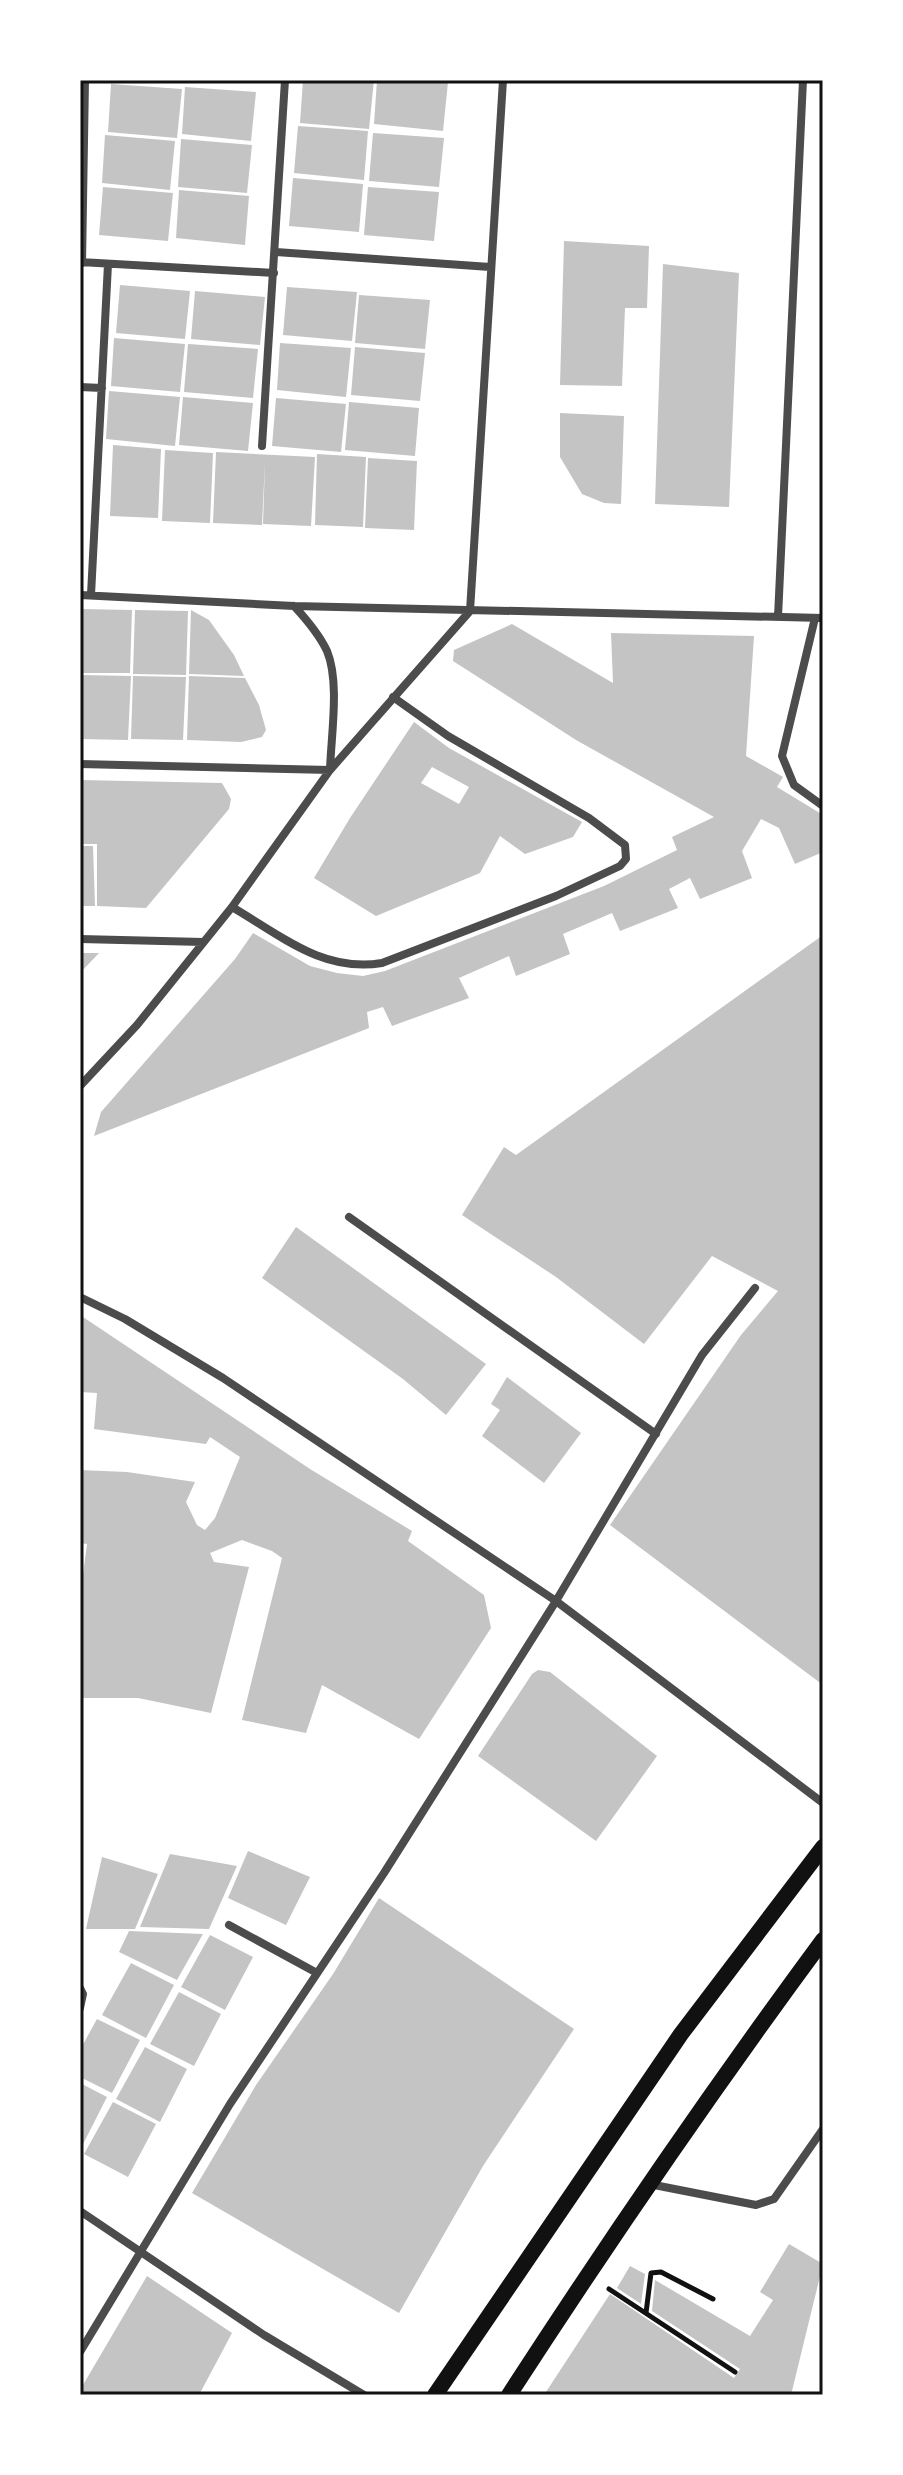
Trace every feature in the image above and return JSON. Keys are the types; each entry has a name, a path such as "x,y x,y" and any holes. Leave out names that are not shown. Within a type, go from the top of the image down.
{"main road":[{"path":"435,2395 681,2034 823,1847"},
{"path":"509,2395 648,2184 823,1940"}],"street":[{"path":"85,80 81,262 274,273"},
{"path":"262,446 285,80"},
{"path":"80,1086 137,1025 232,907 330,770 470,611 503,80"},
{"path":"778,617 803,80"},
{"path":"276,252 490,267"},
{"path":"91,595 108,264"},
{"path":"80,387 102,388"},
{"path":"80,595 294,606 819,618 782,756 794,785 823,806"},
{"path":"294,606 315,629 328,654 333,689 330,770"},
{"path":"232,907 321,959 362,967 382,963 556,896 620,866 626,859 625,845 589,818 448,736 393,697"},
{"path":"80,764 330,770"},
{"path":"80,939 203,942"},
{"path":"349,1217 656,1434"},
{"path":"80,2352 230,2104 556,1601 702,1355 755,1288"},
{"path":"80,1297 125,1319 223,1378 556,1601 823,1803"},
{"path":"229,1925 317,1973"},
{"path":"80,1988 83,1994 80,2008"},
{"path":"648,2184 756,2205 774,2199 823,2129"},
{"path":"80,2211 264,2335 364,2395"}],"path":[{"path":"646,2313 651,2273 654,2271 713,2299"},
{"path":"586,2275 735,2372"}],"building":[{"path":"303,80 374,80 369,129 300,123"},
{"path":"377,80 448,82 443,131 374,124"},
{"path":"111,84 182,89 177,138 108,132"},
{"path":"185,87 256,92 251,141 182,134"},
{"path":"298,126 368,131 364,180 294,173"},
{"path":"373,133 444,138 439,187 369,181"},
{"path":"105,135 175,141 170,190 102,183"},
{"path":"181,139 252,145 247,193 178,187"},
{"path":"293,178 363,184 359,232 289,226"},
{"path":"103,187 173,193 168,241 99,235"},
{"path":"368,187 439,192 434,241 364,235"},
{"path":"179,190 249,196 245,245 176,238"},
{"path":"564,241 649,246 647,308 625,308 622,386 560,385"},
{"path":"663,264 739,273 729,507 655,504"},
{"path":"120,285 190,291 185,339 116,333"},
{"path":"287,287 357,292 352,341 283,335"},
{"path":"195,291 265,297 260,345 191,339"},
{"path":"359,295 430,300 425,349 355,343"},
{"path":"114,338 185,344 180,392 111,386"},
{"path":"280,343 351,348 346,397 277,390"},
{"path":"188,344 258,349 253,398 184,392"},
{"path":"355,347 425,353 420,401 351,395"},
{"path":"109,391 180,397 175,446 106,439"},
{"path":"183,397 253,403 248,451 179,445"},
{"path":"276,398 346,404 341,452 272,446"},
{"path":"349,402 419,408 415,456 345,450"},
{"path":"560,413 624,416 621,504 604,503 582,494 560,457"},
{"path":"113,445 161,449 158,518 110,516"},
{"path":"165,450 213,453 210,523 162,521"},
{"path":"216,452 315,457 311,526 263,524 265,462 262,525 213,523"},
{"path":"317,454 366,457 363,527 315,525"},
{"path":"368,458 417,461 414,530 365,528"},
{"path":"80,609 132,610 130,673 80,673"},
{"path":"135,610 188,611 186,675 133,674"},
{"path":"191,610 209,620 234,655 244,676 189,674"},
{"path":"512,624 613,683 611,633 754,636 746,756 783,777 777,787 823,815 823,852 795,864 779,828 761,819 742,851 752,878 700,899 690,878 669,889 678,908 620,931 612,913 563,934 570,954 516,976 509,956 459,978 469,998 392,1026 383,1007 367,1012 369,1028 94,1136 101,1112 235,959 253,933 310,966 363,976 385,971 604,886 677,850 672,837 714,817 576,740 453,661 454,650"},
{"path":"80,675 131,676 128,740 80,739"},
{"path":"133,676 186,677 183,740 131,739"},
{"path":"189,676 245,678 259,705 266,730 262,737 241,742 187,740"},
{"path":"414,722 449,748 582,822 573,837 525,854 500,836 480,873 376,916 314,878","holes":["432,767 469,787 459,804 421,783"]},
{"path":"80,780 222,783 231,799 229,809 146,908 97,906 97,844 80,844"},
{"path":"80,846 93,846 95,906 80,906"},
{"path":"823,935 823,1685 610,1525 741,1335 778,1291 712,1256 644,1344 556,1277 462,1215 504,1147 516,1155"},
{"path":"80,953 99,953 80,973"},
{"path":"296,1227 486,1364 446,1415 403,1379 262,1278"},
{"path":"80,1315 310,1469 412,1531 408,1541 484,1595 491,1628 419,1739 322,1685 306,1733 242,1720 282,1558 242,1540 210,1553 214,1562 249,1567 211,1713 138,1698 80,1698 80,1598 87,1544 80,1543 80,1470 127,1472 195,1482 186,1502 197,1525 205,1530 215,1518 240,1457 210,1437 206,1444 94,1429 97,1393 80,1392"},
{"path":"507,1377 581,1433 544,1483 482,1436 500,1410 491,1404"},
{"path":"538,1670 550,1672 657,1756 596,1841 478,1756 532,1674"},
{"path":"248,1851 310,1877 286,1925 228,1898"},
{"path":"170,1854 237,1866 209,1929 140,1927"},
{"path":"102,1857 158,1874 135,1929 86,1929"},
{"path":"379,1898 574,2029 483,2166 399,2313 192,2193 256,2085 333,1974"},
{"path":"129,1931 203,1934 177,1980 119,1952"},
{"path":"210,1935 253,1957 225,2010 181,1987"},
{"path":"131,1963 174,1985 146,2038 102,2015"},
{"path":"179,1992 221,2014 194,2066 150,2044"},
{"path":"97,2019 140,2040 112,2093 80,2077 80,2050"},
{"path":"145,2047 187,2069 160,2122 116,2099"},
{"path":"80,2083 107,2097 80,2150"},
{"path":"113,2102 156,2124 128,2177 84,2154"},
{"path":"789,2244 823,2264 791,2395 544,2395 610,2294 734,2378 740,2369 652,2311 655,2280 750,2336 773,2300 760,2292"},
{"path":"630,2266 645,2274 641,2304 617,2288"},
{"path":"147,2276 232,2333 199,2395 80,2395 80,2390"}]}
